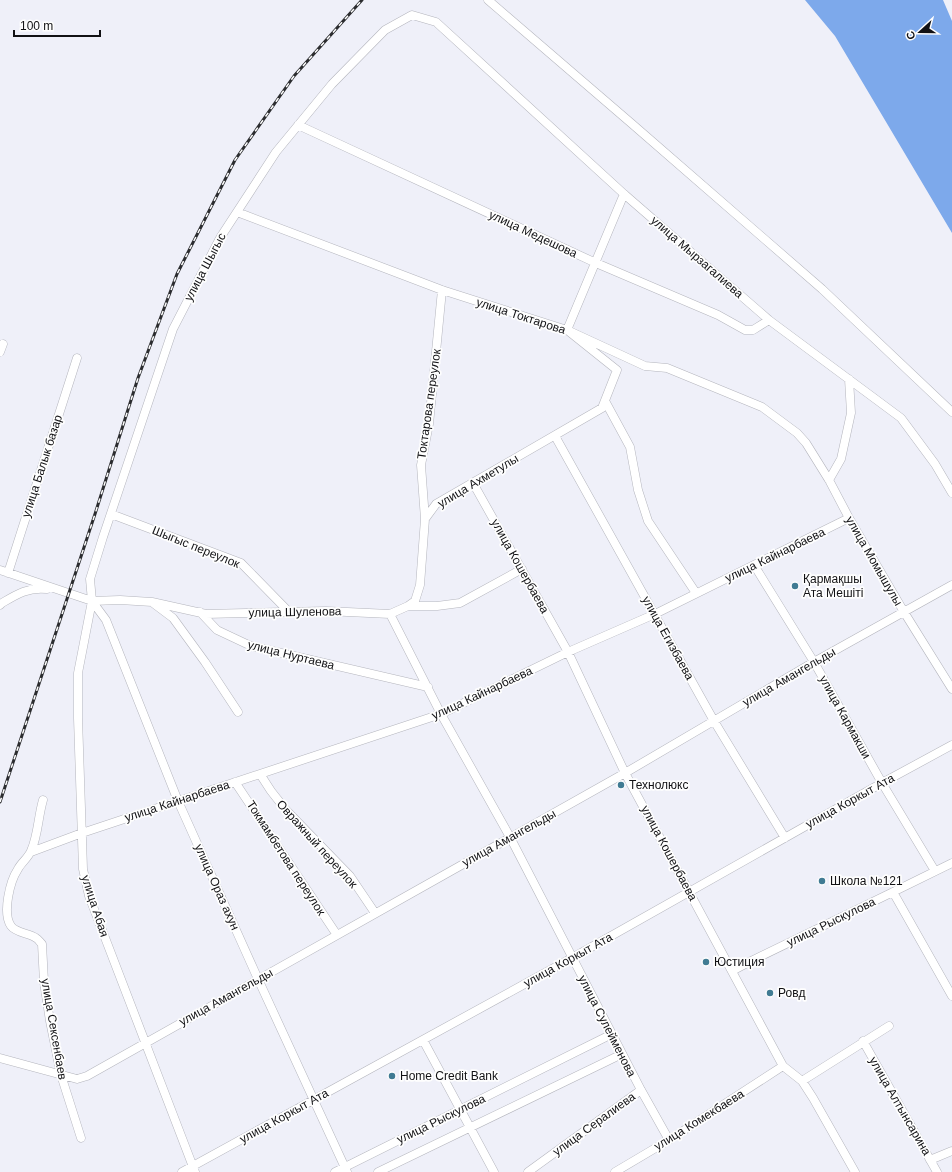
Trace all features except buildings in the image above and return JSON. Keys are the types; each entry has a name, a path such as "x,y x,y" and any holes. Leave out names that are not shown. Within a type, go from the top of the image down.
{"street":[{"path":"488,0 822,290 952,412"},
{"name":"улица Шыгыс","path":"92,601 90,578 173,329 220,238 276,152 332,84 385,30 412,14 436,22"},
{"name":"улица Мырзагалиева","path":"436,22 624,194 769,320 901,418 935,464 952,493"},
{"name":"улица Медешова","path":"298,126 596,263 718,315 745,330 753,330 769,320"},
{"path":"567,330 624,194"},
{"name":"улица Токтарова","path":"237,212 442,290 567,330 645,366 667,368 762,407 797,433"},
{"name":"Токтарова переулок","path":"425,519 421,465 429,424 442,290"},
{"name":"улица Ахметулы","path":"425,519 436,504 602,408 617,370 567,330"},
{"path":"0,352 3,344"},
{"name":"улица Балык базар","path":"4,572 77,358"},
{"path":"829,480 841,459 851,413 849,380"},
{"path":"605,401 630,448 638,490 648,521 696,593"},
{"name":"улица Момышулы","path":"797,433 806,443 829,480 849,518 904,612 952,689"},
{"name":"улица Егизбаева","path":"555,436 714,721 785,838"},
{"name":"улица Кошербаева","path":"473,483 568,652 626,773 783,1066 802,1081 855,1172"},
{"name":"Шыгыс переулок","path":"111,514 241,563 289,612"},
{"name":"улица Кайнарбаева","path":"30,852 82,833 441,714 568,652 654,614 849,518"},
{"path":"390,614 408,606 415,601 420,585 425,519"},
{"name":"улица Кармакши","path":"754,564 814,662 882,783 935,871"},
{"path":"408,606 437,606 460,603 522,569"},
{"path":"4,572 92,601 120,600 152,602 200,612"},
{"name":"улица Амангельды","path":"0,1058 77,1079 82,1078 626,773 814,662 952,585"},
{"path":"0,605 2,602 23,591 39,588 58,590"},
{"name":"улица Ораз ахун","path":"92,601 106,620 178,801 346,1169"},
{"name":"улица Абая","path":"92,601 78,673 83,869 89,896 194,1169"},
{"path":"152,602 172,618 205,662 238,712"},
{"name":"улица Шуленова","path":"200,612 206,614 326,611 390,614"},
{"name":"улица Нуртаева","path":"200,612 217,630 251,646 428,687"},
{"name":"улица Сулейменова","path":"390,614 441,714 510,837 622,1054 669,1140"},
{"name":"улица Коркыт Ата","path":"182,1172 194,1169 314,1100 572,958 952,745"},
{"name":"Овражный переулок","path":"260,774 286,810 350,876 375,914"},
{"name":"Токмамбетова переулок","path":"235,782 336,935"},
{"name":"улица Сексенбаев","path":"43,800 34,841 30,852 17,870 12,885 8,900 8,917 11,926 21,932 35,937 42,944 44,982 50,1021 61,1075 81,1138"},
{"name":"улица Рыскулова","path":"732,971 952,863"},
{"path":"893,892 949,985 952,996"},
{"path":"802,1081 888,1026"},
{"name":"улица Рыскулова","path":"335,1172 346,1169 460,1109 612,1034"},
{"path":"423,1040 494,1172"},
{"name":"улица Алтынсарина","path":"863,1041 937,1172"},
{"path":"378,1172 622,1054"},
{"name":"улица Комекбаева","path":"615,1172 669,1140 783,1066"},
{"name":"улица Сералиева","path":"528,1172 641,1090"},
{"path":"930,1160 952,1151"}],"water":[{"path":"805,0 943,0 952,21 952,233 835,36"}],"railway":[{"path":"0,802 95,514 138,378 177,274 235,160 294,76 362,0"}],"place":[{"name":"Қармақшы Ата Мешіті","path":"795,586"},
{"name":"Технолюкс","path":"621,785"},
{"name":"Школа №121","path":"822,881"},
{"name":"Юстиция","path":"706,962"},
{"name":"Ровд","path":"770,993"},
{"name":"Home Credit Bank","path":"392,1076"}]}
